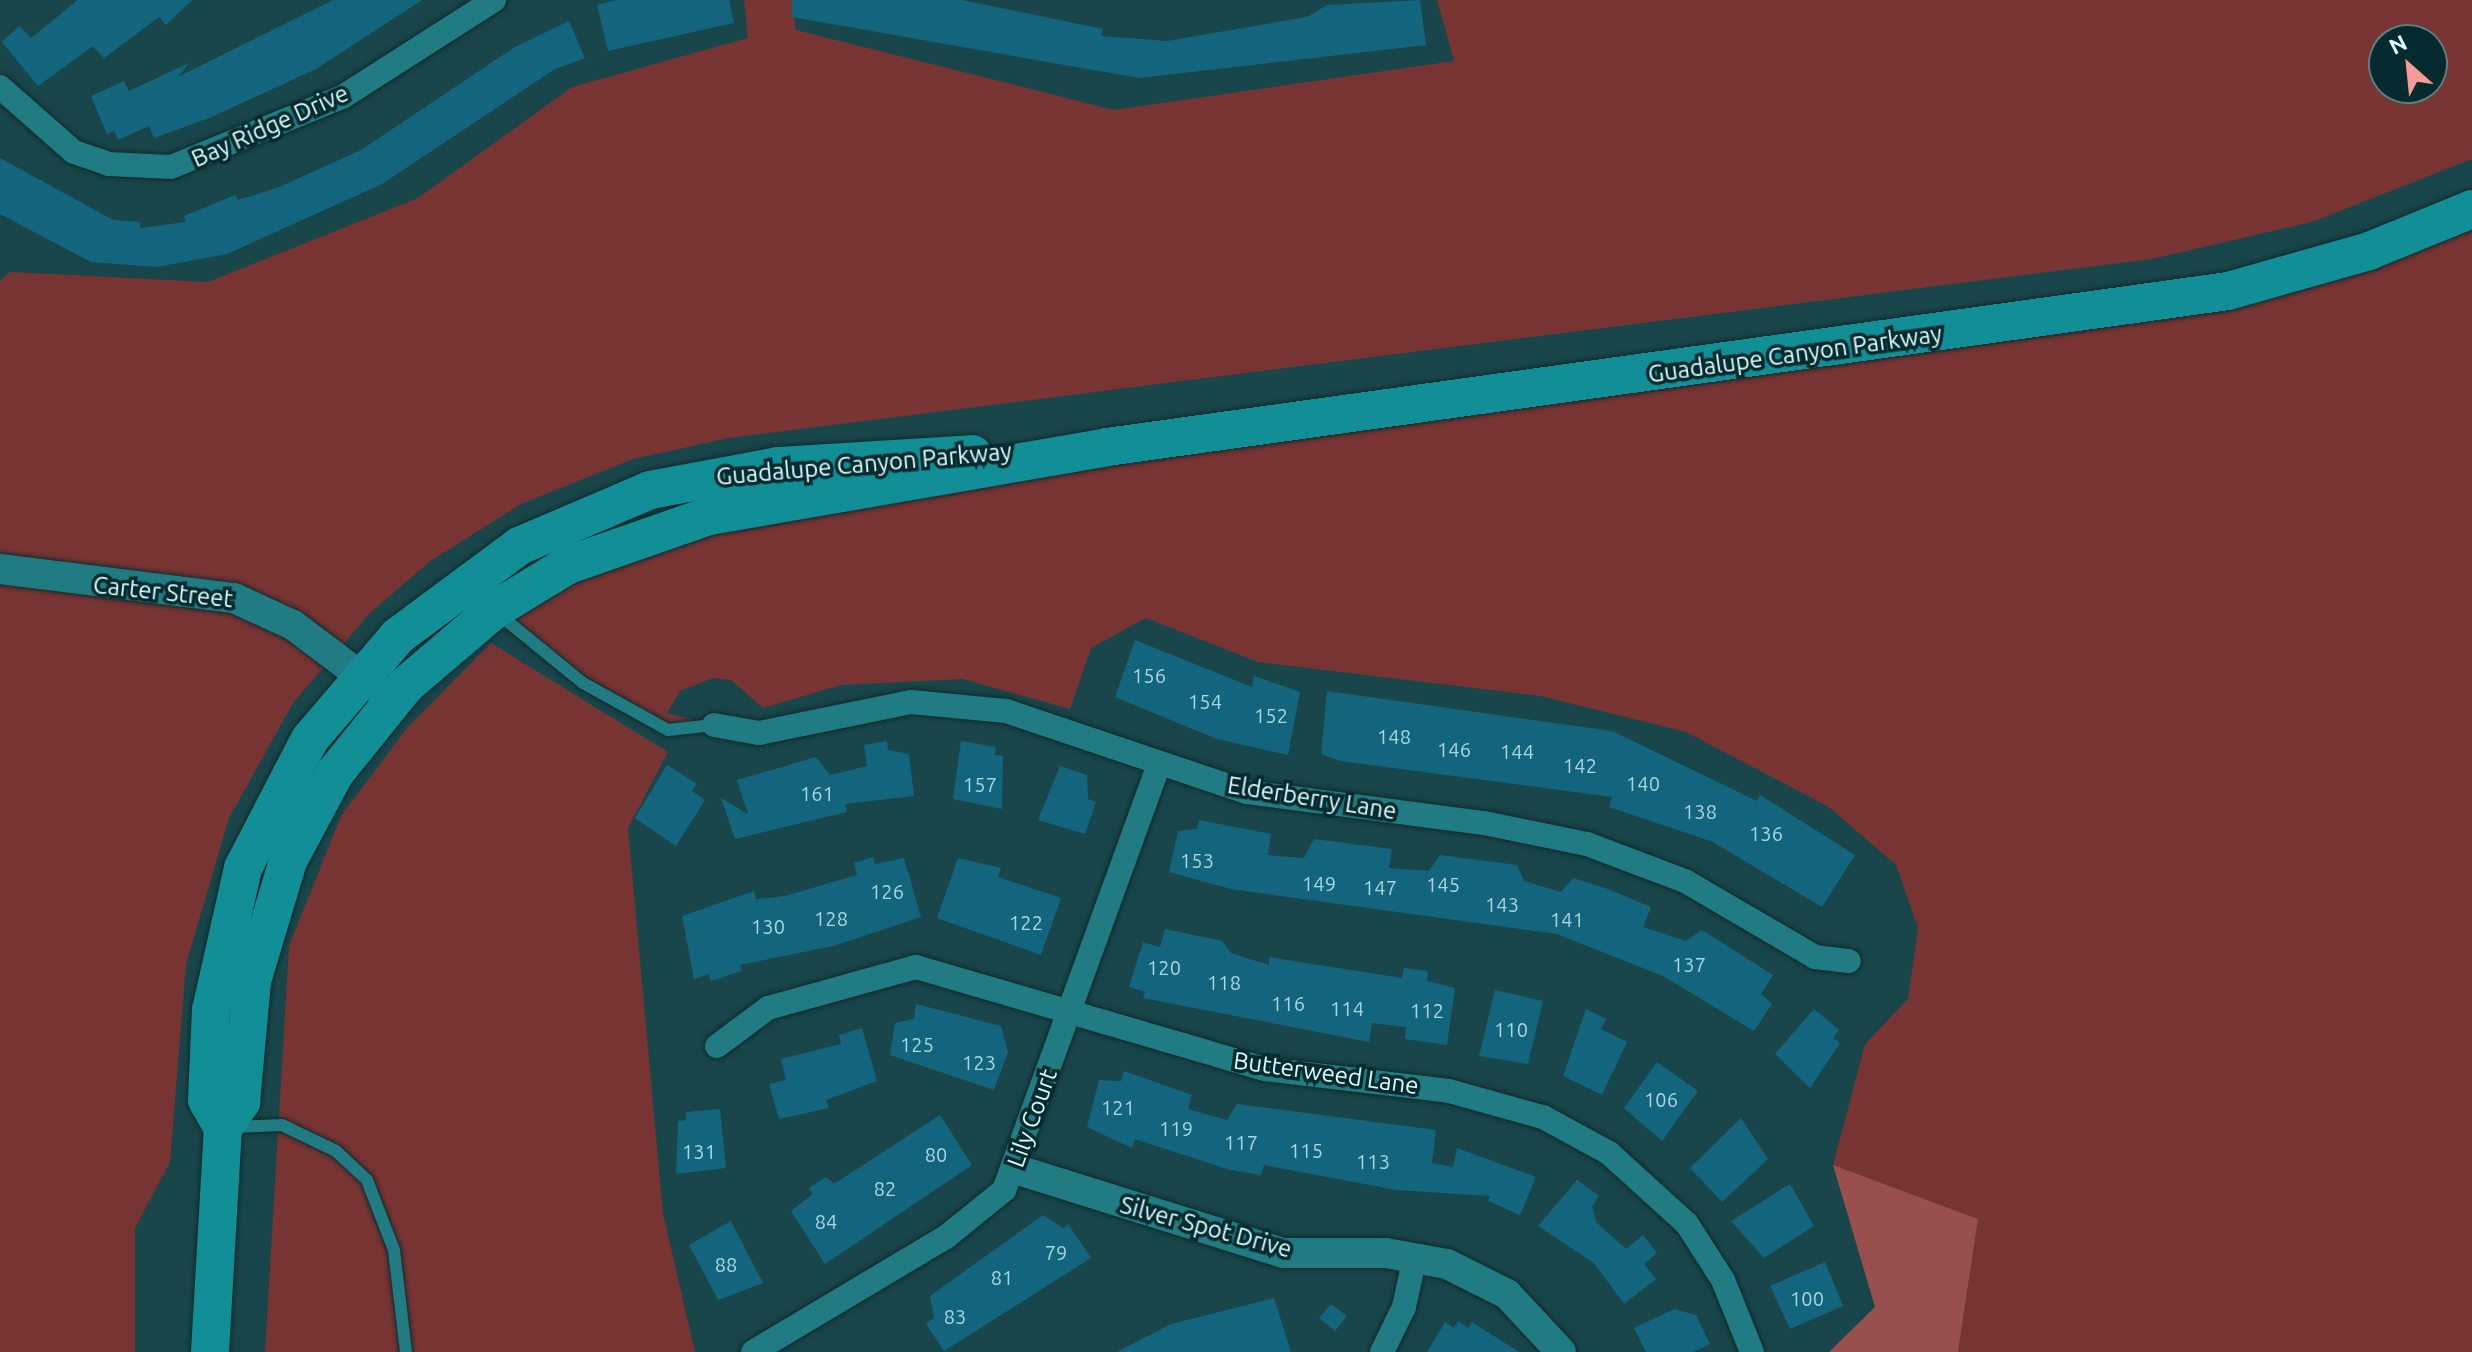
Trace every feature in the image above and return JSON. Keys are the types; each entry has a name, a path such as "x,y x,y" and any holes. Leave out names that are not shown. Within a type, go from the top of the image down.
{"main road":[{"name":"Guadalupe Canyon Parkway","path":"210,1352 223,1128 241,1102 252,981 278,885 321,794 392,700 494,610 568,565 673,525 1107,447 2166,302 2323,266 2472,209"},
{"name":"Guadalupe Canyon Parkway","path":"223,1128 207,1100 209,1053 235,890 285,780 361,673 477,572 553,529 650,490 778,466 1107,447"}],"street":[{"name":"Bay Ridge Drive","path":"0,87 74,152 108,164 171,167 344,96 494,0"},
{"name":"Carter Street","path":"0,569 234,598 293,625 361,673 392,700"},
{"name":"Elderberry Lane","path":"714,725 759,733 867,706 956,703 1029,717 1247,792 1495,824 1587,844 1685,881 1815,957 1849,961"},
{"name":"Lily Court","path":"753,1352 946,1237 985,1209 1015,1169 1159,763"},
{"name":"Butterweed Lane","path":"717,1046 768,1008 916,967 1265,1069 1449,1091 1543,1117 1609,1153 1687,1224 1723,1280 1752,1352"},
{"name":"Silver Spot Drive","path":"1015,1169 1283,1253 1415,1256 1507,1294 1561,1352"},
{"path":"1382,1352 1404,1307 1415,1256"}],"lane":[{"path":"494,610 583,683 668,730 714,725"},
{"path":"223,1128 282,1125 336,1151 367,1180 394,1250 406,1352"}],"shaded area":[{"path":"744,0 792,0 796,30 1114,110 1454,61 1437,0 2472,0 2472,159 2312,222 2152,259 729,438 633,459 521,504 429,562 369,614 293,703 229,818 186,964 170,1162 135,1228 135,1352 0,1352 0,281 10,272 208,282 418,198 572,87 748,38"},
{"path":"2472,209 2472,1352 1958,1352 1978,1219 1833,1165 1865,1044 1908,999 1918,928 1896,865 1829,807 1686,732 1541,696 1258,662 1146,618 1091,648 1070,709 963,679 841,685 763,708 731,680 713,678 680,691 667,713 714,725 682,732 598,692 504,621 661,528 2083,315"},
{"path":"491,643 668,752 628,828 663,1214 695,1352 265,1352 289,946 341,816 408,727"},
{"path":"1833,1165 1978,1219 1958,1352 1829,1352 1875,1307"}],"building":[{"path":"78,0 192,0 166,25 159,17 104,58 93,46 38,86 2,42 19,26 31,38"},
{"path":"333,0 422,0 316,69 209,118 154,138 149,126 118,140 114,131 107,134 91,96 124,81 129,91 189,63 178,77"},
{"path":"616,0 729,0 734,23 608,51 597,5"},
{"path":"792,0 962,0 1103,29 1101,36 1167,41 1307,17 1327,5 1420,0 1426,45 1139,78 792,17"},
{"path":"569,21 585,58 555,69 382,184 227,254 156,267 91,262 0,214 0,158 113,220 140,222 140,228 186,222 184,216 235,195 238,200 277,188 361,150 515,47"},
{"path":"1135,640 1252,687 1254,676 1300,692 1288,755 1217,739 1115,697"},
{"path":"1327,691 1612,731 1757,801 1760,795 1855,855 1822,907 1713,842 1609,807 1612,797 1340,761 1321,754"},
{"path":"887,741 888,750 909,754 914,796 845,804 847,812 735,839 721,798 748,814 737,780 816,757 830,775 867,766 864,745"},
{"path":"961,741 996,747 995,755 1003,756 1002,809 953,799"},
{"path":"667,765 697,784 692,791 705,800 676,846 635,818"},
{"path":"1060,766 1087,775 1088,799 1096,802 1085,834 1038,820"},
{"path":"1199,820 1271,834 1268,855 1304,858 1314,839 1392,849 1389,868 1429,871 1440,855 1517,865 1524,881 1561,892 1573,878 1605,888 1651,907 1643,927 1686,941 1702,930 1773,975 1761,994 1772,1004 1754,1031 1663,976 1557,934 1231,889 1169,872 1178,831 1197,829"},
{"path":"873,857 875,864 904,858 921,917 833,946 740,965 742,971 711,981 709,974 694,979 682,916 754,891 756,899 785,896 857,875 854,863"},
{"path":"958,858 1001,868 998,877 1061,898 1041,955 937,918"},
{"path":"1165,929 1222,941 1231,953 1269,965 1269,957 1402,978 1404,968 1428,971 1427,981 1455,988 1447,1045 1405,1039 1406,1027 1372,1023 1369,1042 1143,998 1145,992 1129,987 1143,942 1160,947"},
{"path":"1495,990 1543,1001 1528,1064 1479,1056"},
{"path":"916,1004 1001,1026 1008,1052 994,1090 890,1055 895,1023 914,1019"},
{"path":"1586,1009 1606,1019 1601,1029 1627,1042 1602,1095 1563,1076"},
{"path":"1814,1009 1839,1030 1833,1038 1840,1043 1810,1088 1775,1054"},
{"path":"862,1028 877,1081 826,1100 829,1108 779,1119 769,1084 786,1080 781,1059 841,1044 839,1035"},
{"path":"1657,1062 1698,1091 1662,1141 1624,1108"},
{"path":"1124,1071 1192,1095 1188,1109 1227,1120 1237,1104 1436,1130 1432,1163 1453,1167 1457,1148 1536,1177 1520,1215 1488,1201 1490,1196 1396,1190 1264,1165 1261,1175 1230,1170 1135,1139 1132,1148 1087,1127 1099,1080 1121,1081"},
{"path":"720,1109 726,1168 676,1174 678,1121 686,1120 686,1112"},
{"path":"940,1115 972,1165 825,1264 791,1211 813,1194 809,1188 826,1177 834,1184"},
{"path":"1741,1118 1768,1159 1722,1202 1690,1168"},
{"path":"1577,1180 1599,1196 1592,1206 1596,1222 1626,1249 1643,1235 1657,1253 1644,1264 1656,1279 1624,1304 1594,1263 1538,1226"},
{"path":"1790,1184 1814,1226 1764,1258 1731,1221"},
{"path":"1043,1215 1063,1228 1068,1224 1091,1258 944,1351 926,1324 934,1318 930,1296"},
{"path":"731,1221 763,1283 718,1300 689,1245"},
{"path":"1825,1262 1843,1306 1790,1329 1770,1286"},
{"path":"1274,1298 1291,1352 1117,1352 1171,1324"},
{"path":"1331,1304 1347,1316 1335,1331 1319,1318"},
{"path":"1674,1309 1696,1315 1710,1344 1693,1352 1646,1352 1634,1328"},
{"path":"1458,1321 1468,1328 1472,1322 1519,1352 1427,1352 1445,1322 1454,1328"}]}
